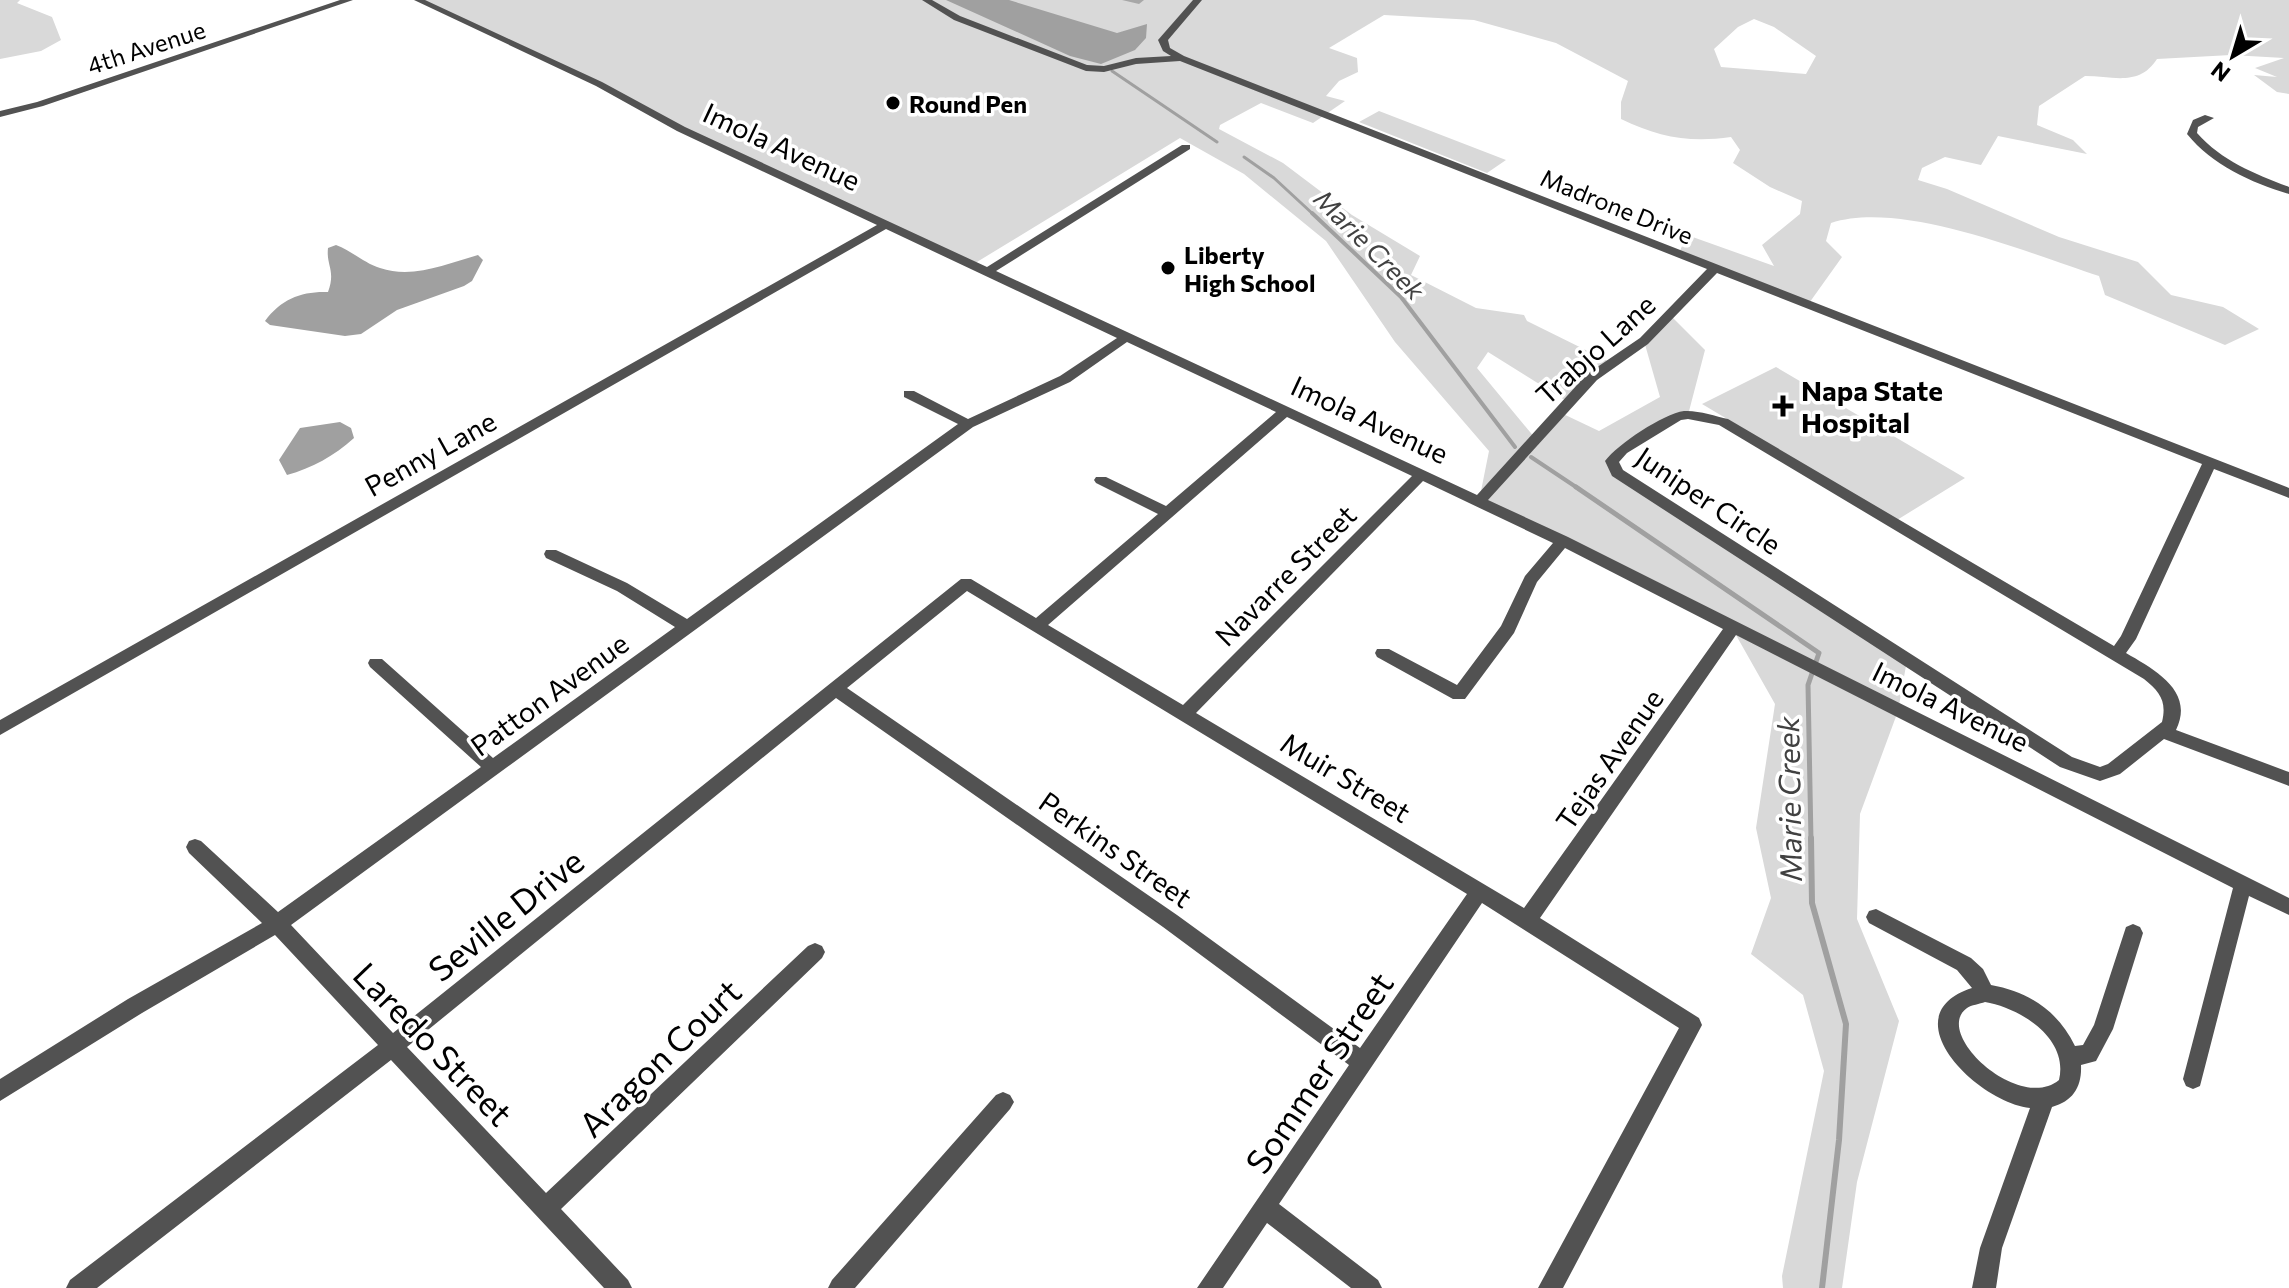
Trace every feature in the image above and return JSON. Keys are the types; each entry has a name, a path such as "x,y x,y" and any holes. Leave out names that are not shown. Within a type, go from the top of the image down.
{"street":[{"name":"4th Avenue","path":"0,114 40,104 349,0"},
{"name":"Imola Avenue","path":"418,0 599,84 681,129 1563,541 2289,907"},
{"name":"Madrone Drive","path":"926,0 957,18 1086,68 1104,69 1145,59 1181,58 2289,493"},
{"path":"1181,58 1166,49 1163,40 1198,0"},
{"path":"2209,118 2193,125 2192,134 2200,143 2233,167 2289,191"},
{"path":"987,272 1186,147"},
{"name":"Penny Lane","path":"0,728 885,225"},
{"name":"Trabjo Lane","path":"1479,501 1592,377 1644,341 1714,269"},
{"name":"Patton Avenue","path":"0,1091 135,1006 277,924 968,424 1065,379 1127,337"},
{"path":"909,394 968,424"},
{"path":"1038,625 1286,411"},
{"name":"Juniper Circle","path":"1703,416 1723,422 2116,655 2170,691 2174,704 2173,716 2163,732 2114,769 2100,774 2066,762 1636,488 1617,473 1612,461 1622,450 1677,417 1703,416"},
{"path":"2116,655 2128,639 2210,463"},
{"name":"Navarre Street","path":"1186,713 1422,474"},
{"path":"1101,480 1168,513"},
{"path":"1383,653 1459,694 1508,629 1530,580 1563,541"},
{"path":"551,554 622,587 687,627"},
{"name":"Muir Street","path":"966,583 1527,920 1692,1025 1550,1288"},
{"name":"Seville Drive","path":"78,1288 393,1046 966,583"},
{"name":"Tejas Avenue","path":"1527,920 1732,628"},
{"path":"376,663 492,767"},
{"name":"Perkins Street","path":"834,688 1158,912 1362,1062"},
{"path":"2163,732 2289,779"},
{"name":"Laredo Street","path":"195,847 277,924 620,1288"},
{"path":"2193,1079 2243,884"},
{"name":"Sommer Street","path":"1209,1288 1479,891"},
{"path":"1876,917 1964,964 1976,975 1985,993"},
{"path":"2070,1057 2089,1054 2103,1029 2133,933"},
{"name":"Aragon Court","path":"546,1208 815,952"},
{"path":"1985,993 2004,996 2042,1016 2057,1032 2070,1057 2069,1082 2059,1093 2044,1099 2025,1099 2004,1093 1967,1066 1955,1048 1949,1031 1949,1015 1956,1003 1968,995 1985,993"},
{"path":"1984,1288 1991,1248 2044,1099"},
{"path":"840,1288 1003,1102"},
{"path":"1266,1208 1370,1288"}],"shaded area":[{"path":"0,0 20,0 17,3 52,17 61,40 41,51 0,59"},
{"path":"418,0 2289,0 2289,94 2277,92 2254,75 2277,77 2255,68 2284,58 2231,55 2157,59 2150,68 2134,77 2085,76 2039,106 2037,125 2073,140 2087,154 1998,136 1981,165 1945,157 1922,168 1918,180 1947,189 2059,237 2138,262 2171,295 2223,307 2259,329 2225,345 2105,295 2099,276 1965,232 1893,218 1860,218 1831,223 1826,241 1842,257 1807,306 1678,255 1687,235 1774,266 1762,245 1800,214 1802,201 1770,187 1733,163 1740,150 1731,137 1674,137 1621,119 1621,102 1628,81 1556,43 1474,20 1384,15 1329,48 1357,58 1358,72 1339,81 1326,96 1345,101 1313,123 1261,103 1220,125 1219,129 1283,163 1352,215 1420,256 1411,275 1476,308 1524,315 1527,321 1612,363 1568,402 1488,352 1477,368 1535,438 1559,412 1599,431 1660,397 1644,341 1670,315 1705,350 1688,415 1612,461 1617,473 1907,660 1898,711 1860,814 1857,919 1899,1021 1857,1182 1842,1288 1783,1288 1782,1276 1824,1071 1803,995 1751,954 1771,898 1756,828 1775,704 1732,628 1479,501 1489,451 1395,342 1326,241 1244,174 1180,138 972,265 681,129 619,94","holes":["1754,19 1774,27 1816,56 1806,74 1721,67 1714,49 1738,27"]},
{"path":"946,0 1009,0 1117,33 1147,24 1146,38 1135,50 1101,64 1070,56"},
{"path":"1379,111 1506,160 1487,173 1359,122"},
{"path":"336,245 374,266 392,271 429,269 478,255 483,260 472,281 464,286 397,310 361,334 345,336 270,325 265,321 278,307 293,298 328,292 331,273 328,248"},
{"path":"1776,367 1965,478 1897,520 1702,404"},
{"path":"340,422 351,428 354,438 322,461 287,475 279,460 300,428"}],"waterway":[{"name":"Marie Creek","path":"1112,71 1217,142"},
{"name":"Marie Creek","path":"1244,157 1274,178 1314,215"},
{"name":"Marie Creek","path":"1312,213 1401,297 1515,447"},
{"name":"Marie Creek","path":"1531,457 1576,487"},
{"name":"Marie Creek","path":"1576,487 1819,653 1808,685 1811,840"},
{"name":"Marie Creek","path":"1811,838 1812,903 1846,1024 1839,1140 1822,1288"}],"place":[{"name":"Round Pen","path":"893,103"},
{"name":"Liberty High School","path":"1168,268"},
{"name":"Napa State Hospital","path":"1783,406"}]}
